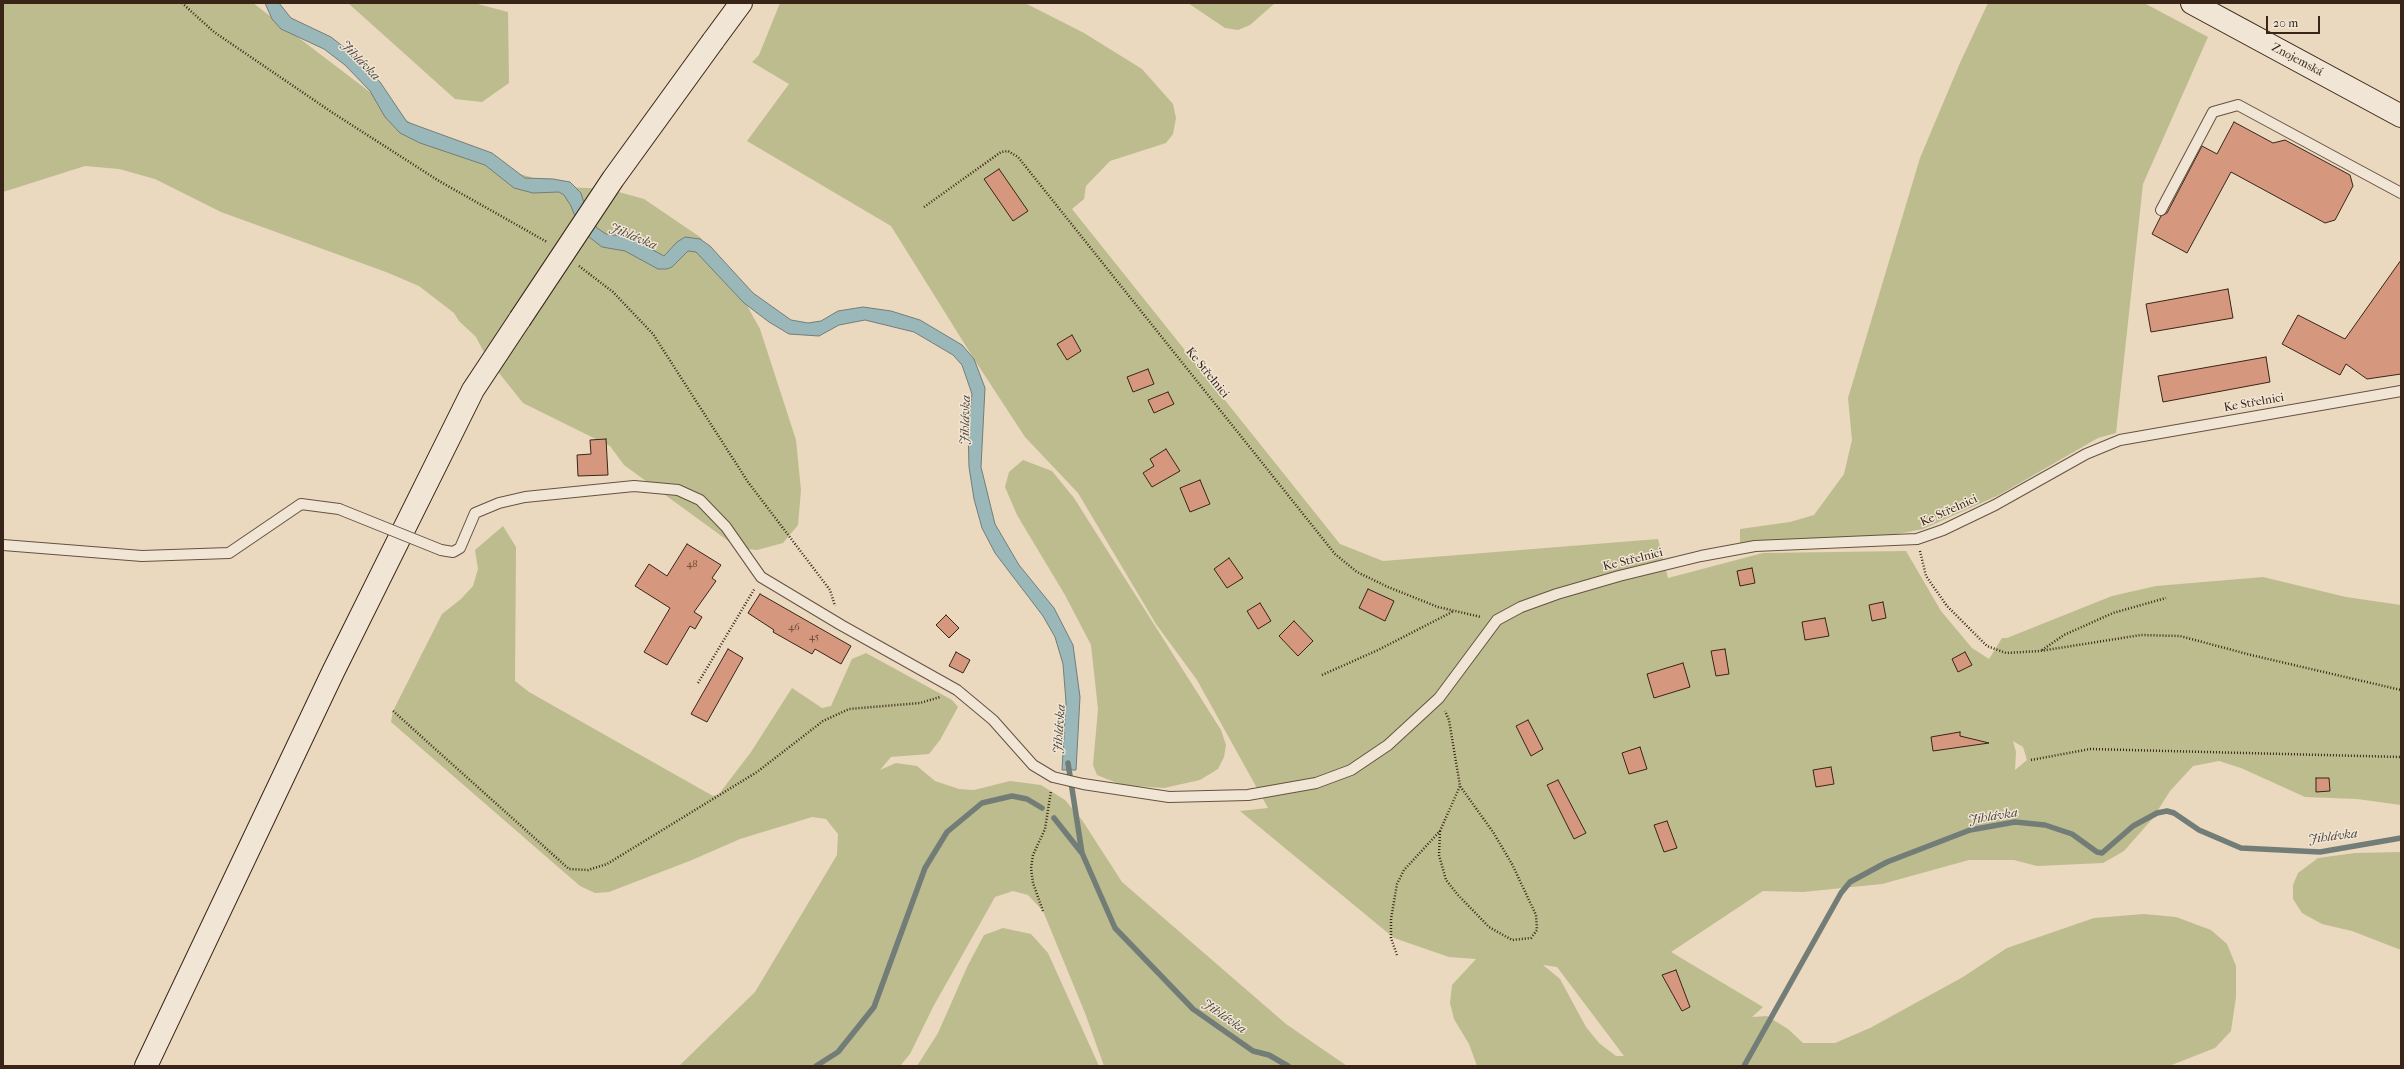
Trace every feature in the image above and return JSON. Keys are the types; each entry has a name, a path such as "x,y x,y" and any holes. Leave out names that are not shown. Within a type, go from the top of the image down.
{"main road":[{"path":"146,1066 333,672 473,390 613,179 741,3"},
{"name":"Znojemská","path":"2192,3 2401,116"}],"lane":[{"path":"2161,210 2213,112 2238,106 2401,193"},
{"name":"Ke Střelnici","path":"762,577 957,690 993,720 1033,766 1056,777 1083,784 1169,797 1248,796 1316,783 1351,770 1388,745 1439,698 1497,620 1521,607 1557,594 1619,576 1702,556 1755,546 1917,539 1943,530 1995,505 2086,454 2120,440 2401,391"},
{"path":"3,544 142,556 229,552 301,504 339,509 403,533 441,550 452,552 460,548 474,513 499,503 525,497 634,486 678,490 700,500 726,527 762,577"}],"path":[{"name":"Ke Střelnici","path":"924,207 1001,152 1008,151 1018,157 1335,554 1357,572 1438,607 1497,620"},
{"path":"1917,539 1926,576 1947,606 1987,646 2006,653 2040,651 2141,635 2180,636 2251,656 2401,690"},
{"path":"698,683 762,577"},
{"path":"2040,651 2064,635 2113,613 2166,598"},
{"path":"1322,675 1378,650 1455,611"},
{"path":"393,711 569,868 588,870 607,864 757,772 823,721 849,709 920,702 957,690"},
{"path":"1439,698 1449,720 1460,786 1493,832 1512,864 1536,915 1537,930 1531,938 1512,940 1489,927 1458,895 1446,880 1439,856 1440,831"},
{"path":"2031,760 2090,749 2401,757"},
{"path":"1043,911 1033,883 1031,868 1033,855 1045,829 1056,777"},
{"path":"1397,955 1391,938 1391,919 1397,884 1404,870 1440,831 1460,786"}],"shaded area":[{"path":"3,3 253,3 425,134 471,160 565,187 608,189 644,199 700,237 735,284 760,329 796,440 801,490 798,525 783,543 757,550 738,548 624,465 610,446 523,403 487,358 476,337 459,321 454,313 419,286 386,272 221,212 155,179 119,169 85,166 3,192"},
{"path":"348,3 474,3 508,12 509,83 482,102 455,99"},
{"path":"780,3 1025,3 1084,33 1142,69 1173,104 1176,118 1173,134 1166,143 1110,161 1086,186 1084,199 1072,209 1340,544 1383,561 1658,539 1668,578 1763,553 1906,551 1941,611 1972,648 1989,659 2002,638 2007,638 2112,596 2156,586 2263,577 2346,597 2401,605 2401,805 2357,799 2305,797 2241,768 2219,761 2193,766 2170,791 2153,818 2124,851 2103,863 2037,866 2014,860 1969,860 1882,884 1803,892 1763,891 1671,952 1763,1007 1752,1017 1767,1016 1788,1029 1803,1043 1835,1043 1870,1028 1963,977 2007,948 2094,918 2144,914 2176,917 2211,930 2227,944 2236,966 2236,997 2231,1031 2215,1048 2169,1066 1477,1066 1469,1044 1454,1019 1450,1003 1452,985 1476,959 1449,957 1394,938 1240,811 1268,808 1197,680 1156,624 1078,493 1025,437 974,359 891,226 747,141 789,84 752,62 759,55","holes":["2013,741 2023,747 2027,760 2015,770 2016,752","1543,965 1557,967 1624,1056 1616,1056 1599,1043 1586,1027 1560,979"]},
{"path":"1188,3 1275,3 1250,25 1238,30 1225,28"},
{"path":"1988,3 2144,3 2208,37 2143,184 2116,433 2098,438 1999,495 1923,529 1892,535 1740,543 1740,529 1790,522 1814,515 1844,474 1852,440 1848,398 1920,158 1960,63"},
{"path":"1023,460 1052,471 1074,498 1221,730 1226,745 1224,757 1218,769 1200,780 1164,788 1122,785 1097,775 1093,765 1098,709 1091,645 1065,595 1017,515 1005,487 1009,472"},
{"path":"503,526 516,547 515,681 529,692 713,796 719,794 751,752 792,688 822,708 831,706 852,659 866,653 952,700 958,707 940,740 929,754 891,757 880,770 896,763 917,766 935,781 959,789 974,790 1010,781 1041,785 1065,800 1082,820 1122,882 1286,1024 1347,1066 1104,1066 1085,1013 1043,911 1028,895 1013,891 995,897 933,1007 910,1054 900,1066 679,1066 755,992 837,855 838,834 826,819 812,817 740,839 692,860 609,892 595,893 580,886 391,722 393,711 442,614 461,599 473,586 478,569 475,550"},
{"path":"2401,852 2401,950 2352,931 2322,924 2302,913 2293,899 2293,885 2298,873 2318,858 2355,853"},
{"path":"1003,928 1031,934 1048,953 1099,1066 917,1066 938,1033 968,965 984,935"}],"water":[{"path":"265,3 279,3 291,18 331,37 350,52 380,82 407,122 492,153 525,178 553,179 570,182 581,193 588,216 597,228 606,234 629,237 664,256 677,242 685,237 700,239 710,246 753,293 791,320 808,323 821,321 838,311 863,307 891,311 920,320 962,345 974,359 985,388 981,467 995,524 1019,565 1054,608 1073,645 1080,697 1076,770 1062,770 1066,702 1063,664 1055,637 1043,616 995,553 982,528 974,499 969,467 968,428 972,394 962,365 953,355 914,332 865,320 839,325 819,336 789,334 769,322 744,303 696,252 688,251 672,267 667,269 658,269 625,251 602,247 580,230 571,206 564,195 559,192 533,193 514,188 485,165 420,143 400,133 385,117 370,91 345,65 324,49 281,29 272,19"}],"building":[{"path":"2234,122 2273,143 2285,140 2350,175 2353,186 2335,220 2325,223 2231,172 2187,253 2152,234 2161,216 2167,213 2202,146 2217,154"},
{"path":"999,169 1028,211 1013,221 984,179"},
{"path":"2401,260 2401,374 2367,379 2346,364 2340,375 2282,344 2298,315 2345,339"},
{"path":"2228,289 2233,318 2151,332 2146,304"},
{"path":"1072,335 1081,351 1067,360 1057,344"},
{"path":"2266,357 2270,382 2163,402 2158,376"},
{"path":"1148,369 1154,384 1133,392 1127,377"},
{"path":"1168,392 1174,404 1154,413 1148,400"},
{"path":"606,439 608,475 578,476 577,455 591,454 590,440"},
{"path":"1166,449 1180,471 1152,487 1143,473 1154,466 1150,459"},
{"path":"1200,480 1210,504 1190,512 1180,488"},
{"path":"687,544 721,565 712,578 716,581 694,612 702,617 695,629 690,626 667,665 644,652 670,608 635,586 649,564 667,576"},
{"path":"1229,558 1243,578 1227,588 1214,569"},
{"path":"1752,568 1755,583 1740,586 1737,571"},
{"path":"1368,589 1394,601 1385,621 1359,608"},
{"path":"760,594 851,646 841,664 815,649 812,654 773,632 774,630 748,613"},
{"path":"1883,602 1886,618 1872,621 1869,605"},
{"path":"1260,603 1271,621 1258,629 1247,611"},
{"path":"946,615 959,628 949,638 936,625"},
{"path":"1825,618 1829,636 1805,640 1802,622"},
{"path":"1294,621 1313,641 1298,656 1279,636"},
{"path":"728,649 743,658 707,722 691,714"},
{"path":"1725,649 1729,674 1716,676 1711,651"},
{"path":"956,652 970,660 963,673 949,666"},
{"path":"1965,652 1972,665 1958,672 1952,659"},
{"path":"1683,663 1690,687 1654,698 1647,674"},
{"path":"1528,720 1543,749 1531,756 1516,726"},
{"path":"1960,732 1960,736 1989,743 1933,751 1931,737"},
{"path":"1640,747 1647,769 1629,774 1622,753"},
{"path":"1831,767 1834,784 1816,787 1813,770"},
{"path":"2316,778 2329,778 2330,791 2316,792"},
{"path":"1558,780 1586,833 1574,839 1547,785"},
{"path":"1667,821 1677,848 1664,852 1654,825"},
{"path":"1676,970 1690,1007 1682,1011 1662,975"}],"waterway":[{"name":"Jihlávka","path":"1068,763 1082,853 1115,928 1193,1009 1253,1051 1269,1055 1288,1066"},
{"path":"816,1066 838,1052 874,1007 925,868 947,832 982,803 1012,796 1027,799 1042,808"},
{"name":"Jihlávka","path":"1744,1066 1841,893 1850,882 1887,862 1970,830 2015,822 2045,825 2072,834 2097,852 2102,853 2133,826 2157,813 2167,811 2174,813 2199,830 2241,848 2320,852 2401,838"},
{"path":"1054,818 1081,852"}]}
